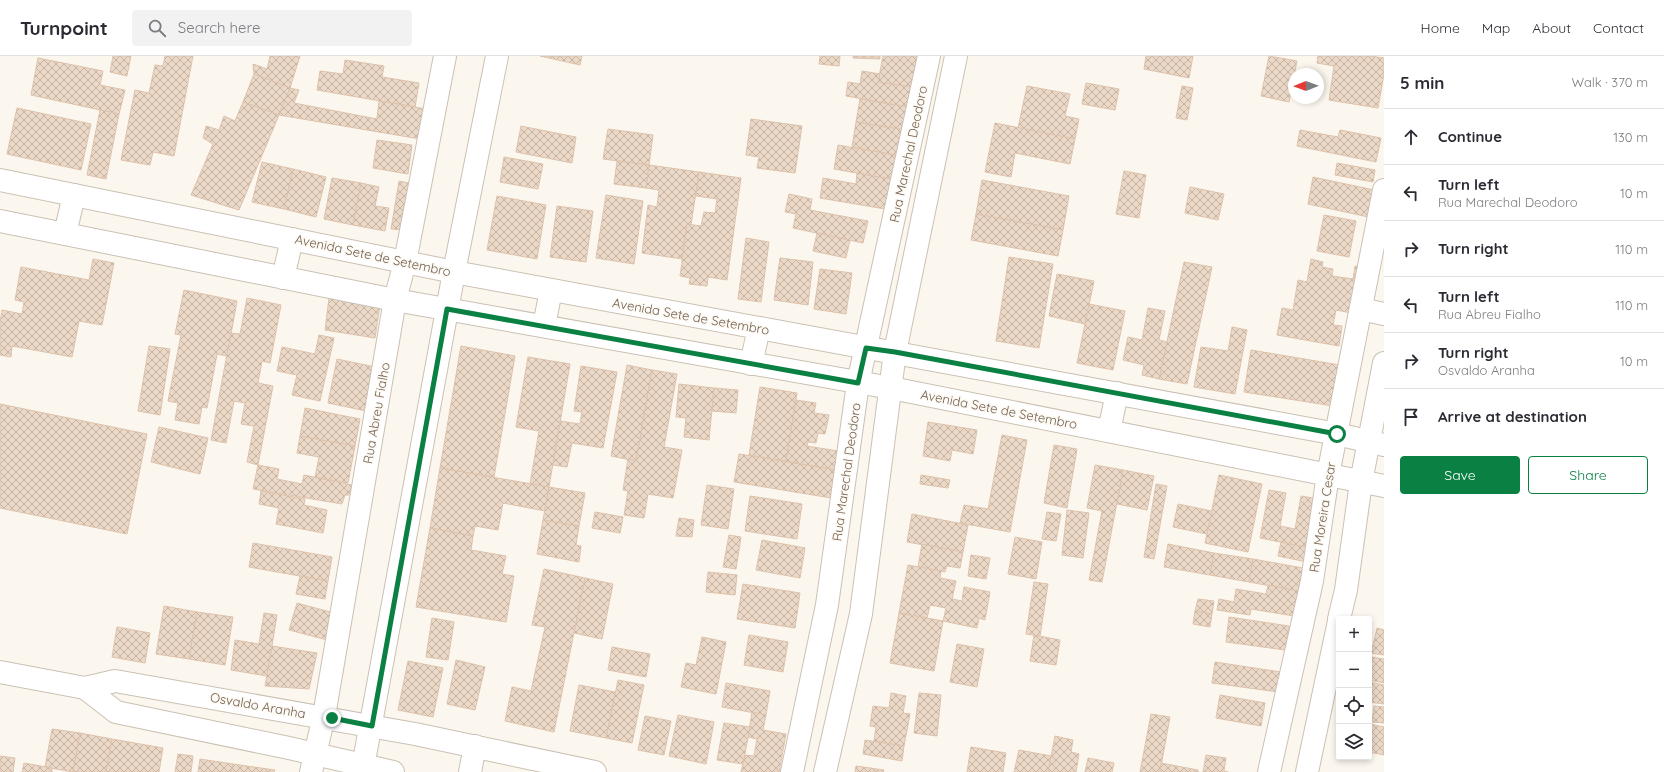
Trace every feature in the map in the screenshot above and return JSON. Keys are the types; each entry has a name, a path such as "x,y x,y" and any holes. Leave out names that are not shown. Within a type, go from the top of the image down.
{"street":[{"name":"Rua Abreu Fialho","path":"317,760 328,718 395,300 405,262 446,56"},
{"path":"360,766 454,272 497,56"},
{"name":"Rua Marechal Deodoro","path":"792,772 827,605 858,383 929,56"},
{"name":"Rua Marechal Deodoro","path":"825,772 861,614 895,352 956,56"},
{"path":"912,138 938,143"},
{"name":"Avenida Sete de Setembro","path":"0,180 454,272 1117,393 1337,434 1377,443"},
{"name":"Rua Moreira Cesar","path":"1269,772 1312,581 1328,475 1384,190"},
{"path":"65,234 74,194"},
{"name":"Avenida Sete de Setembro","path":"0,221 395,300 891,388 1384,486"},
{"path":"283,278 292,238"},
{"path":"544,326 551,290"},
{"path":"1361,309 1384,314"},
{"path":"751,364 759,328"},
{"path":"1340,616 1346,590 1362,482 1377,443 1384,363"},
{"path":"1109,432 1117,393"},
{"path":"1312,581 1346,590"},
{"path":"827,605 861,614"},
{"path":"1307,772 1336,634"},
{"name":"Osvaldo Aranha","path":"0,672 85,688 115,681 367,725 475,746 595,772"},
{"name":"Osvaldo Aranha","path":"85,688 116,712 317,760 393,772"},
{"path":"470,772 475,746"}],"building":[{"path":"113,56 131,56 127,76 110,72"},
{"path":"165,56 193,56 174,156 153,152 150,165 121,160 135,90 149,93 155,65 163,66"},
{"path":"270,56 300,56 290,88 254,74 253,64 267,69"},
{"path":"540,56 582,56 580,65"},
{"path":"820,56 840,56 839,66 819,64"},
{"path":"853,56 880,56 880,59 853,58"},
{"path":"883,56 917,56 911,87 878,82"},
{"path":"1146,56 1193,56 1189,78 1144,69"},
{"path":"1269,56 1297,61 1296,68 1288,68 1288,102 1261,96"},
{"path":"1318,56 1370,56 1384,58 1384,74 1378,108 1329,100 1334,66 1317,63"},
{"path":"38,58 103,71 100,85 125,90 119,114 31,95"},
{"path":"345,60 384,66 382,77 419,83 415,107 317,90 320,71 343,74"},
{"path":"862,71 880,74 878,82 911,87 908,107 846,96 848,82 860,84"},
{"path":"254,74 290,88 279,115 243,102"},
{"path":"1086,83 1119,89 1115,110 1082,104"},
{"path":"1027,86 1070,94 1065,116 1079,119 1075,139 1018,128"},
{"path":"1182,86 1193,88 1187,120 1176,118"},
{"path":"290,88 299,90 294,103 377,119 379,101 426,109 420,139 279,115"},
{"path":"860,99 908,107 904,130 856,122"},
{"path":"243,102 279,115 239,210 191,195 213,144 203,138 206,126 219,130 224,116 235,121"},
{"path":"17,108 91,124 81,170 7,154"},
{"path":"100,110 119,114 106,179 87,175"},
{"path":"751,119 802,126 795,173 757,168 759,157 746,155"},
{"path":"856,122 904,130 900,156 852,147"},
{"path":"995,123 1075,139 1070,164 1015,153 1011,177 985,172"},
{"path":"521,126 576,137 572,163 516,152"},
{"path":"608,129 653,135 649,165 603,159"},
{"path":"1300,130 1338,137 1340,130 1381,138 1376,162 1297,146"},
{"path":"377,140 412,145 408,174 373,168"},
{"path":"838,145 900,156 896,180 834,169"},
{"path":"504,157 543,164 538,189 500,182"},
{"path":"617,161 649,165 646,188 614,184"},
{"path":"262,162 293,169 284,209 252,202"},
{"path":"1337,163 1375,170 1373,182 1335,175"},
{"path":"649,165 699,172 691,225 687,224 682,259 642,253 648,205 657,207 659,190 646,188"},
{"path":"293,169 326,177 316,217 284,209"},
{"path":"1124,171 1146,175 1139,218 1116,214"},
{"path":"699,172 741,178 727,280 708,277 707,286 689,284 690,278 680,276 687,224 701,226 704,212 715,213 717,199 696,196"},
{"path":"857,173 896,180 891,210 820,198 823,178 856,184"},
{"path":"1313,177 1379,191 1373,218 1308,204"},
{"path":"332,178 361,183 353,225 324,219"},
{"path":"982,180 1069,196 1063,230 976,214"},
{"path":"399,181 413,184 406,230 391,229"},
{"path":"361,183 379,187 375,206 389,208 385,231 353,225"},
{"path":"1190,187 1224,194 1218,220 1185,213"},
{"path":"789,194 812,199 810,210 868,221 863,243 793,228 796,214 785,212"},
{"path":"606,195 643,201 634,264 596,258"},
{"path":"497,196 546,205 537,259 487,250"},
{"path":"557,206 593,211 586,262 550,257"},
{"path":"976,214 1063,230 1058,256 971,240"},
{"path":"1324,215 1356,221 1349,257 1317,251"},
{"path":"817,233 850,240 846,258 813,251"},
{"path":"746,238 769,242 761,302 738,299"},
{"path":"1009,257 1053,264 1039,348 996,341"},
{"path":"780,258 813,262 808,305 774,300"},
{"path":"93,259 114,263 102,325 79,321 72,357 12,346 11,357 0,355 0,322 2,310 22,314 24,302 15,300 21,267 89,280"},
{"path":"1311,259 1323,262 1322,267 1333,269 1332,276 1353,279 1355,266 1366,268 1351,313 1336,310 1333,325 1342,326 1339,346 1277,335 1282,308 1293,310 1298,280 1307,282"},
{"path":"1184,262 1212,267 1187,384 1159,379"},
{"path":"820,269 852,273 846,314 814,309"},
{"path":"1057,274 1094,281 1085,324 1049,316"},
{"path":"184,290 237,301 227,356 217,354 207,408 202,407 199,424 175,420 178,403 168,401 181,335 175,334"},
{"path":"247,298 281,305 270,363 262,361 258,383 273,386 258,465 247,462 254,426 241,424 245,403 234,401 226,443 211,440 231,333 240,334"},
{"path":"329,298 380,305 375,338 325,330"},
{"path":"1089,304 1125,311 1113,370 1077,363"},
{"path":"1148,308 1165,311 1159,340 1167,342 1159,379 1142,375 1144,365 1123,360 1128,337 1142,340"},
{"path":"1232,327 1247,330 1235,394 1194,387 1201,347 1228,351"},
{"path":"319,335 334,338 320,401 292,395 297,375 277,371 282,347 315,354"},
{"path":"149,346 170,349 160,415 138,411"},
{"path":"461,346 515,356 494,477 440,468"},
{"path":"1251,350 1340,365 1333,406 1244,392"},
{"path":"528,357 570,364 549,487 530,484 539,431 516,427"},
{"path":"337,359 380,368 371,412 328,403"},
{"path":"627,365 652,370 636,461 611,456"},
{"path":"581,366 617,372 603,448 572,443 567,467 553,465 560,421 580,424 582,412 574,411"},
{"path":"652,370 677,374 664,447 682,450 673,498 648,494 644,518 624,515 628,491 623,490 628,459 636,461"},
{"path":"679,384 714,388 709,440 684,437 686,418 676,417"},
{"path":"760,387 797,393 786,461 749,455"},
{"path":"714,388 738,390 736,413 712,411"},
{"path":"796,400 816,403 814,413 829,415 825,434 818,433 816,443 808,442 807,446 838,451 836,470 786,461"},
{"path":"0,404 147,434 127,534 0,508"},
{"path":"305,408 360,419 355,446 300,436"},
{"path":"928,422 977,430 973,454 952,450 950,461 923,456"},
{"path":"159,427 208,438 200,474 151,462"},
{"path":"1002,435 1027,440 1010,532 960,523 964,505 988,509"},
{"path":"300,436 355,446 348,483 315,477 319,457 297,453"},
{"path":"1054,445 1077,449 1067,508 1044,503"},
{"path":"739,454 836,470 831,498 734,482"},
{"path":"258,465 279,469 277,479 302,484 304,475 352,485 349,495 345,495 342,504 253,489"},
{"path":"1095,465 1123,470 1102,582 1089,580 1102,511 1087,508"},
{"path":"440,468 549,487 545,511 503,503 498,530 475,526 473,536 430,528"},
{"path":"1123,470 1154,476 1147,510 1117,504"},
{"path":"921,475 950,480 948,488 920,484"},
{"path":"1219,475 1262,484 1248,552 1205,543"},
{"path":"1156,484 1167,486 1154,559 1144,557"},
{"path":"707,485 734,489 728,529 701,525"},
{"path":"549,487 585,493 579,526 543,520"},
{"path":"1269,490 1286,493 1280,526 1295,529 1301,496 1319,499 1310,548 1260,538"},
{"path":"261,491 305,499 304,505 327,510 323,533 276,524 279,508 259,504"},
{"path":"750,496 802,504 797,539 745,531"},
{"path":"1178,504 1212,511 1207,534 1173,527"},
{"path":"1067,510 1089,513 1083,558 1062,555"},
{"path":"595,512 623,517 620,533 592,528"},
{"path":"1047,512 1061,514 1056,541 1042,539"},
{"path":"912,514 968,525 963,552 907,542"},
{"path":"679,518 694,520 692,537 676,536"},
{"path":"543,520 579,526 576,545 581,546 579,562 537,554"},
{"path":"430,528 473,536 471,550 506,556 502,574 514,576 506,622 416,607"},
{"path":"729,535 741,537 736,569 723,567"},
{"path":"1015,537 1042,542 1036,579 1008,574"},
{"path":"762,540 805,548 800,578 756,570"},
{"path":"1281,542 1310,548 1307,562 1278,556"},
{"path":"253,543 332,557 328,581 249,567"},
{"path":"922,544 963,552 960,568 947,566 945,572 918,567"},
{"path":"1168,544 1214,553 1210,575 1164,567"},
{"path":"1214,553 1253,559 1249,582 1210,575"},
{"path":"971,555 990,558 986,579 968,576"},
{"path":"1253,559 1303,568 1298,591 1249,582"},
{"path":"908,565 941,571 940,578 956,581 952,599 962,601 964,587 990,592 985,620 979,618 977,628 943,621 946,608 930,605 927,618 899,613"},
{"path":"544,569 585,578 554,732 505,721 512,687 531,691 545,627 532,625"},
{"path":"708,572 737,575 735,595 706,592"},
{"path":"300,576 328,581 325,599 296,594"},
{"path":"585,578 613,584 602,639 574,633"},
{"path":"1034,582 1048,584 1040,636 1026,634"},
{"path":"743,584 800,593 795,628 737,619"},
{"path":"1268,585 1298,591 1294,616 1251,609 1250,615 1217,610 1219,599 1234,602 1236,589 1266,594"},
{"path":"1198,599 1214,601 1212,614 1195,611"},
{"path":"297,603 334,613 327,640 289,630"},
{"path":"164,606 197,612 189,659 156,654"},
{"path":"1195,611 1212,614 1210,627 1193,624"},
{"path":"197,612 233,617 225,665 189,659"},
{"path":"264,613 277,615 267,676 231,670 235,640 259,644"},
{"path":"899,613 943,621 934,671 890,663"},
{"path":"1229,617 1289,626 1285,650 1226,642"},
{"path":"432,618 454,622 448,660 426,657"},
{"path":"117,627 150,633 145,663 112,657"},
{"path":"1377,628 1384,630 1384,655 1372,653"},
{"path":"749,635 788,642 783,672 744,665"},
{"path":"1034,635 1060,640 1056,665 1030,661"},
{"path":"702,637 726,642 716,694 681,687 686,663 696,665"},
{"path":"957,644 984,649 977,687 950,682"},
{"path":"272,646 317,653 309,689 265,686"},
{"path":"612,647 650,654 646,677 608,670"},
{"path":"1372,657 1384,659 1384,683 1372,681"},
{"path":"456,660 485,667 475,710 447,704"},
{"path":"408,661 443,668 433,717 398,710"},
{"path":"1215,662 1281,672 1278,692 1212,683"},
{"path":"618,680 644,685 632,743 606,738"},
{"path":"726,683 770,691 766,715 722,707"},
{"path":"1372,683 1384,685 1384,704 1372,702"},
{"path":"579,685 615,692 606,738 570,731"},
{"path":"891,693 906,696 903,713 910,714 904,746 874,741 876,727 870,726 873,706 889,708"},
{"path":"919,693 941,695 937,736 914,733"},
{"path":"1220,695 1265,703 1261,726 1216,718"},
{"path":"1374,706 1384,707 1384,723 1372,722"},
{"path":"752,712 766,715 763,730 786,734 779,772 741,772 745,755 754,756 757,739 748,737"},
{"path":"1151,714 1170,717 1160,772 1140,772"},
{"path":"678,715 714,722 706,764 669,756"},
{"path":"645,716 671,721 664,755 638,750"},
{"path":"724,723 750,727 743,764 717,760"},
{"path":"1372,725 1384,727 1384,755 1372,753"},
{"path":"52,729 80,733 73,772 45,767"},
{"path":"80,733 112,739 106,772 73,772"},
{"path":"1055,736 1073,740 1071,752 1079,754 1076,772 1048,772"},
{"path":"112,739 163,748 159,772 106,772"},
{"path":"865,740 904,746 902,761 863,754"},
{"path":"971,747 1006,753 1003,772 967,772"},
{"path":"1019,750 1051,756 1048,772 1014,772"},
{"path":"178,754 193,756 191,772 175,772"},
{"path":"1206,755 1226,758 1224,771 1228,772 1203,772"},
{"path":"0,756 15,758 13,772 0,772"},
{"path":"1088,758 1114,763 1112,772 1085,772"},
{"path":"200,759 233,764 231,772 198,772"},
{"path":"24,763 52,768 52,772 22,772"},
{"path":"1161,763 1198,770 1198,772 1160,772"},
{"path":"233,764 275,770 274,772 231,772"},
{"path":"856,766 884,770 883,772 855,772"}],"route":[{"path":"332,718 372,726 447,309 858,383 866,348 895,352 1337,434"}]}
